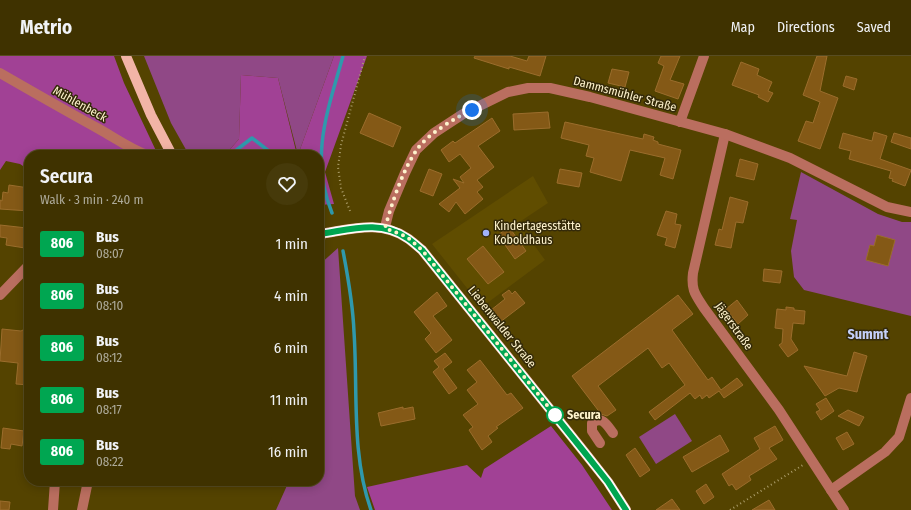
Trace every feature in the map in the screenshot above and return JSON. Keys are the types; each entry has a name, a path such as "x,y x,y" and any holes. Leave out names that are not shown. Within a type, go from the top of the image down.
{"main road":[{"path":"126,56 166,150"},
{"name":"Liebenwalder Straße","path":"324,233 366,227 385,228 407,237 422,250 608,482 626,510"}],"street":[{"path":"680,122 704,56"},
{"name":"Mühlenbeck","path":"0,73 48,102 136,150"},
{"name":"Dammsmühler Straße","path":"385,228 389,212 416,150 434,133 462,114 508,92 528,88 550,88 590,97 725,134 790,158 887,207 911,212"},
{"name":"Jägerstraße","path":"725,134 695,265 692,286 704,308 779,410 844,510"},
{"path":"0,295 24,270"},
{"path":"831,490 885,452 899,438 911,398"},
{"path":"600,443 592,430 592,423 596,420 601,420 605,422 613,433"},
{"path":"53,510 55,486"},
{"path":"82,510 87,486"}],"path":[{"path":"350,211 341,188 338,167 341,145 365,56"},
{"path":"730,510 811,460"}],"shaded area":[{"path":"0,56 114,56 124,83 156,150 24,150 24,167 20,164 6,161 0,170"},
{"path":"144,56 334,56 300,150 297,150 278,78 241,75 239,139 229,150 186,150 171,123"},
{"path":"334,56 367,56 325,172 334,204 324,205 324,150 300,150"},
{"path":"241,75 278,78 296,150 229,150 239,139"},
{"path":"801,172 878,214 902,222 911,222 911,316 804,290 794,277 791,251 797,220 790,219"},
{"name":"Kindertagesstätte Koboldhaus","path":"533,176 548,203 518,223 545,260 482,307 432,244"},
{"path":"338,248 355,496 360,510 276,510 287,486 324,486 324,261"},
{"path":"675,414 692,441 656,464 639,437"},
{"path":"551,426 582,465 612,510 375,510 367,487 467,465 481,478 484,469"}],"building":[{"path":"475,56 510,56 527,61 529,56 546,56 540,76 509,67 509,69 474,58"},
{"path":"661,56 680,56 670,80 684,84 678,99 655,91 664,66 658,63"},
{"path":"817,56 827,56 820,91 838,98 820,149 798,141 806,121 813,123 820,102 803,95"},
{"path":"741,62 759,69 757,75 772,82 768,91 773,93 768,102 758,97 759,95 732,85"},
{"path":"612,69 629,72 625,87 608,83"},
{"path":"846,76 857,79 854,90 843,86"},
{"path":"548,112 550,128 514,130 513,114"},
{"path":"369,113 401,127 393,147 360,133"},
{"path":"492,118 500,131 478,146 494,167 477,180 483,187 477,192 483,199 465,214 456,202 449,212 439,204 460,188 453,179 464,183 460,177 471,168 460,154 449,162 441,150 453,141 455,143"},
{"path":"565,122 643,139 644,134 654,137 653,140 658,142 658,144 681,150 673,179 660,175 665,158 630,150 621,181 590,172 594,158 586,156 589,145 561,138"},
{"path":"874,132 887,136 880,159 911,170 905,186 892,181 893,179 889,178 891,171 849,159 851,151 839,148 843,133 872,141"},
{"path":"894,133 911,138 911,149 891,142"},
{"path":"740,159 758,164 754,180 736,176"},
{"path":"429,169 442,174 433,196 420,191"},
{"path":"560,169 582,173 579,187 557,183"},
{"path":"9,185 24,187 24,211 0,209 0,200 2,201 3,192 8,193"},
{"path":"730,197 748,202 743,223 736,222 731,248 715,245 719,229 722,230"},
{"path":"666,211 677,214 675,224 681,225 675,248 665,245 667,238 657,235"},
{"path":"0,225 24,228 24,248 6,245 7,238 0,237"},
{"path":"509,227 526,251 515,259 498,235"},
{"path":"877,235 895,240 888,266 866,260 870,245 874,246"},
{"path":"483,246 504,272 488,284 467,259"},
{"path":"764,269 782,271 780,283 763,281"},
{"path":"509,290 512,294 515,291 525,303 495,326 486,314 505,299 502,295"},
{"path":"437,292 447,306 433,316 452,340 436,353 425,339 431,333 414,312"},
{"path":"678,295 693,314 672,330 708,380 712,377 721,390 737,378 743,385 724,398 719,391 709,398 707,395 702,399 700,395 695,399 690,393 655,420 649,412 685,385 669,363 662,368 648,348 598,386 616,410 607,416 601,414 572,376"},
{"path":"737,300 748,315 738,324 726,309"},
{"path":"786,307 794,308 794,310 805,311 804,324 793,323 791,339 798,350 788,357 779,345 782,343 783,329 775,328 777,309 786,310"},
{"path":"2,329 21,331 24,330 24,385 16,384 18,363 0,361"},
{"path":"854,352 867,356 857,392 839,388 825,396 804,366 847,376"},
{"path":"445,353 452,362 443,369 457,388 449,394 433,372 439,367 434,361"},
{"path":"480,360 507,395 511,393 523,408 496,427 498,428 488,436 492,442 482,450 469,430 473,427 463,415 478,404 467,390 477,382 467,370"},
{"path":"826,398 834,411 821,420 816,412 820,410 816,404"},
{"path":"403,407 403,409 413,407 415,419 381,426 378,413"},
{"path":"848,410 864,417 859,426 838,416"},
{"path":"775,426 783,440 769,448 777,459 749,476 751,480 736,490 732,484 729,486 722,474 760,449 754,438"},
{"path":"3,428 24,431 22,446 11,444 10,449 1,448"},
{"path":"847,432 854,444 843,450 836,438"},
{"path":"720,435 729,451 692,472 683,457"},
{"path":"635,448 650,470 640,477 626,455"},
{"path":"706,484 714,497 704,504 696,491"},
{"path":"672,499 680,510 656,510"},
{"path":"769,500 775,510 752,510"},
{"path":"0,501 10,502 9,510 0,510"}],"waterway":[{"path":"321,150 327,115 343,56"},
{"path":"236,150 252,138 268,150"},
{"path":"324,185 332,213"},
{"path":"343,251 350,291 353,322 356,422 360,467 371,510"}],"bus line":[{"name":"806","path":"324,233 351,228 385,228 407,237 422,250 608,482 626,510"}],"place":[{"name":"Kindertagesstätte Koboldhaus","path":"486,233"},
{"name":"Secura","path":"555,415"}],"district":[{"name":"Summt","path":"868,334"}],"route":[{"path":"472,110 462,114 434,133 416,150 389,212 385,228 407,237 422,250 555,415"}]}
